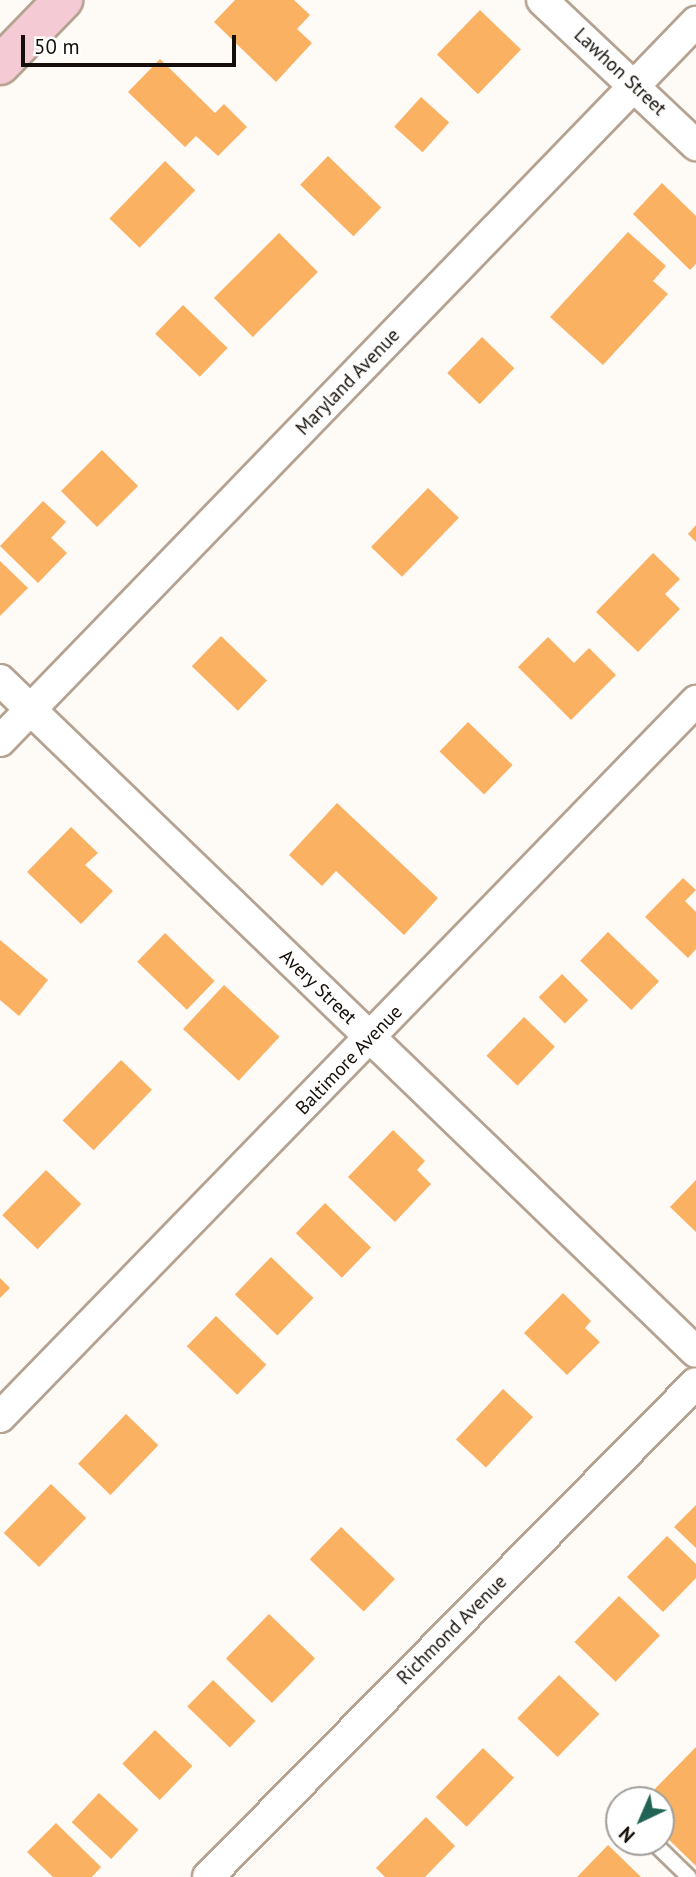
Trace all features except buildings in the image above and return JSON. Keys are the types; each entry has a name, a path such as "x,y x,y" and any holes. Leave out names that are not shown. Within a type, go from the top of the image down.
{"street":[{"path":"0,65 63,0"},
{"name":"Lawhon Street","path":"542,0 696,145"},
{"name":"Maryland Avenue","path":"0,741 696,22"},
{"name":"Avery Street","path":"0,680 696,1352"},
{"name":"Baltimore Avenue","path":"0,1417 696,701"},
{"name":"Richmond Avenue","path":"208,1877 696,1383"}],"lane":[{"path":"667,1856 689,1877"}]}
